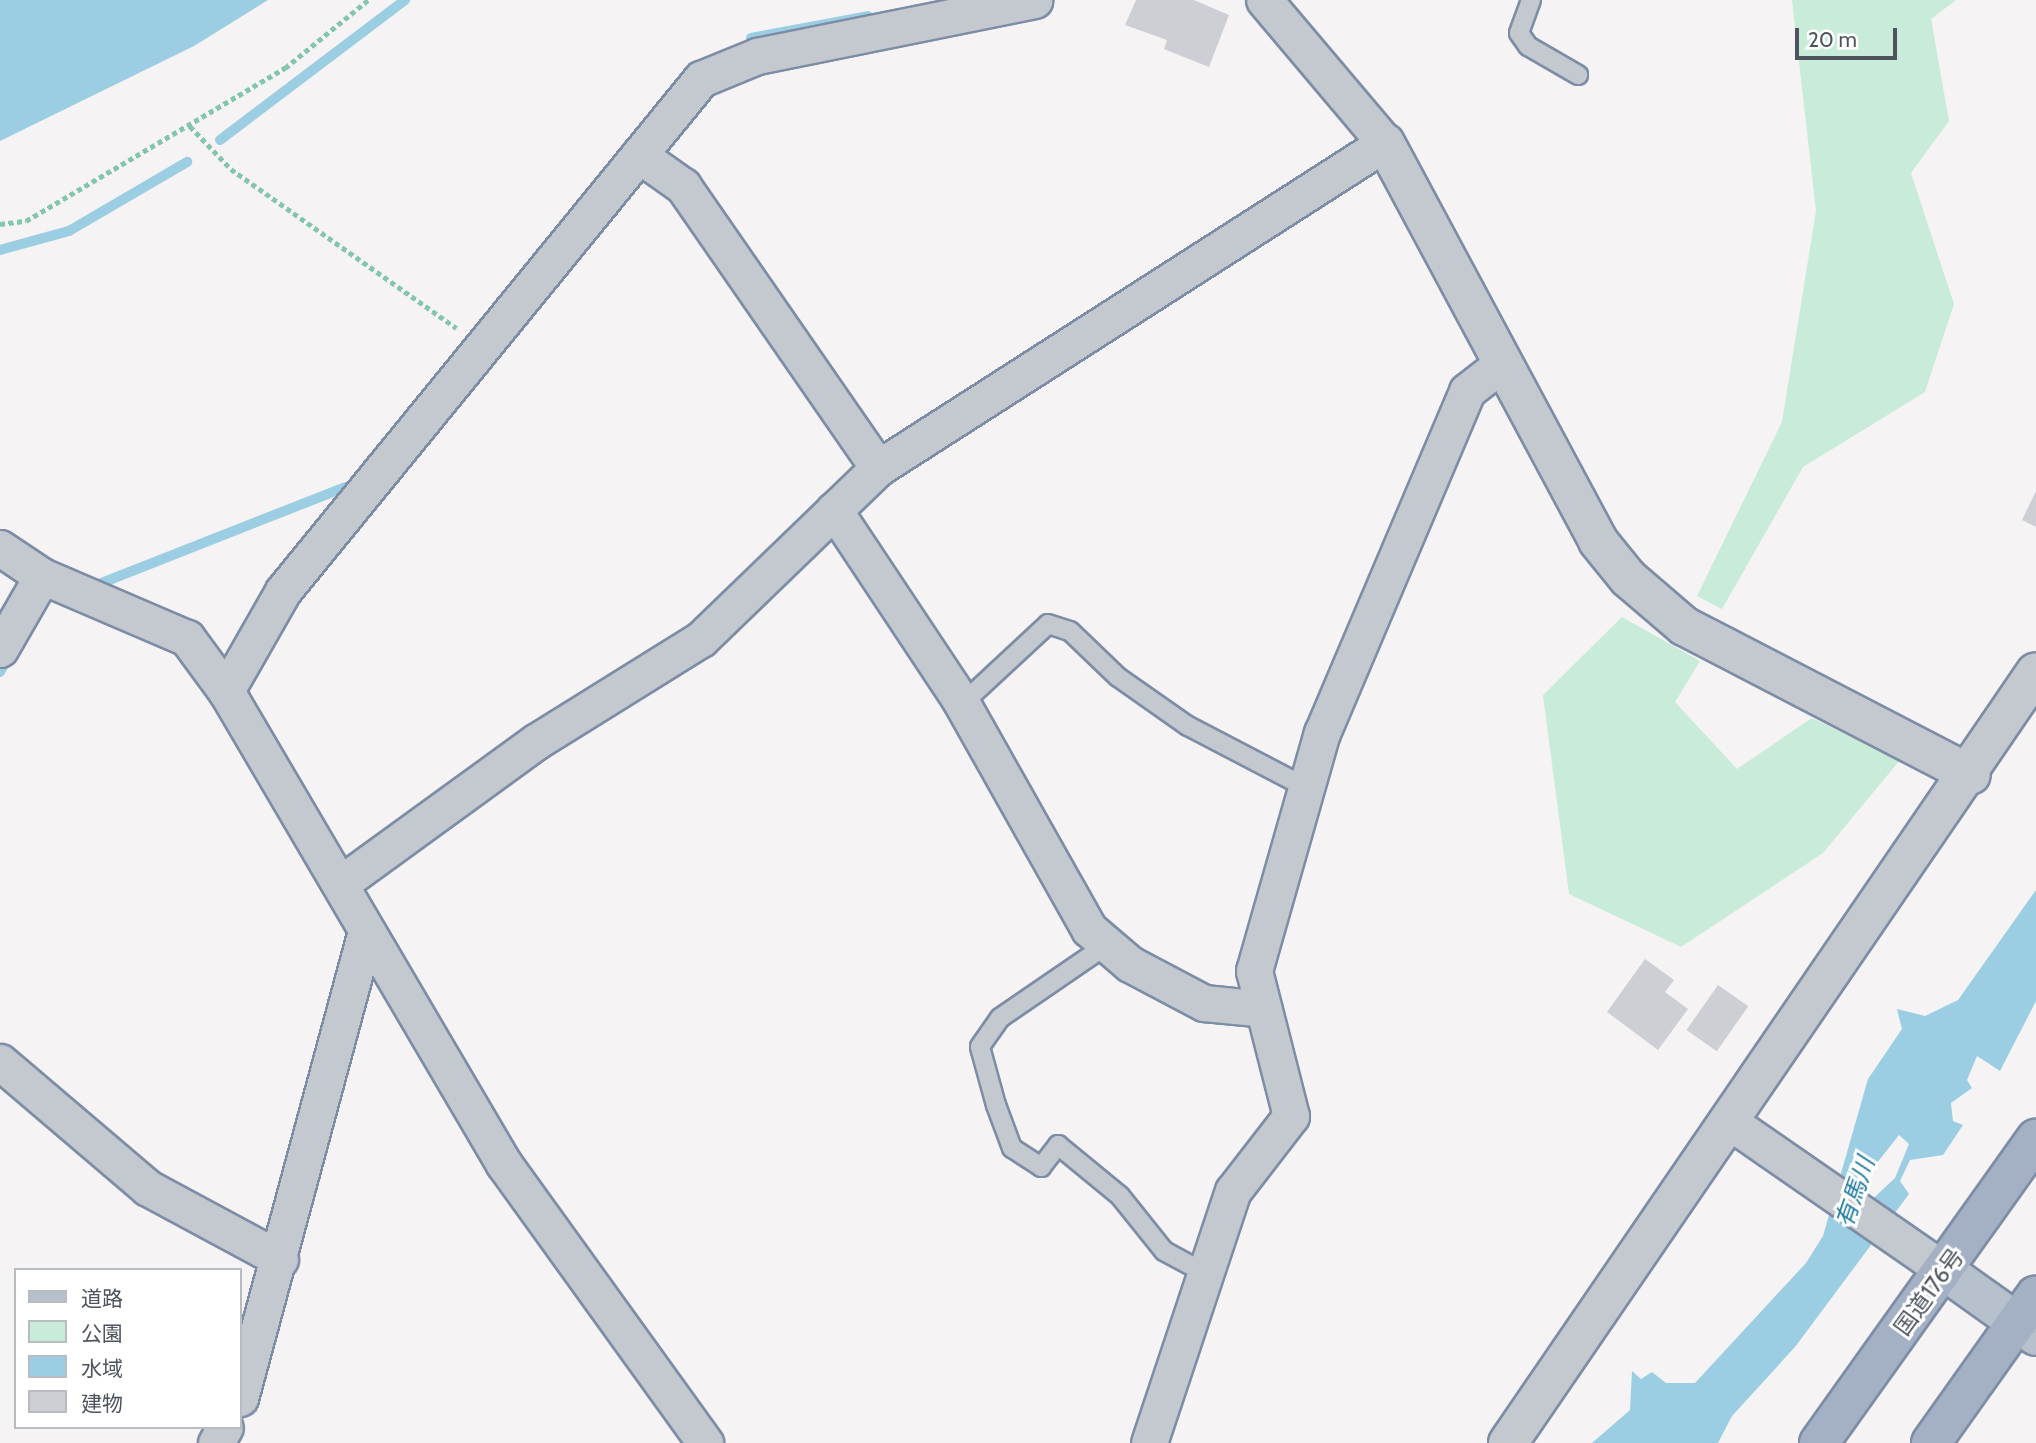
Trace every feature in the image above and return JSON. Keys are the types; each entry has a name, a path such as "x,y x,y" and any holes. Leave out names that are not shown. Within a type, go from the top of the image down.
{"highway":[{"name":"国道176号","path":"1819,1443 1945,1271 2036,1139"},
{"path":"1931,1443 2029,1318"}],"main road":[{"path":"1945,1271 2029,1318"}],"street":[{"path":"226,691 283,591 483,347 648,161 701,79 757,55 1034,0"},
{"path":"1264,0 1385,143 1598,541 1628,578 1684,626 1971,775"},
{"path":"340,884 537,741 701,639 878,468 1385,143"},
{"path":"648,161 683,186 878,468"},
{"path":"1149,1443 1203,1272 1233,1191 1291,1116 1254,971 1309,789 1322,733 1467,391 1503,363"},
{"path":"834,510 962,704 1089,929 1108,944 1204,1003 1264,1009"},
{"path":"0,548 42,576 187,638 226,691 340,884 365,935 504,1164 705,1443"},
{"path":"0,649 42,576"},
{"path":"1508,1443 1741,1129 2036,672"},
{"path":"242,1391 281,1259 304,1143 365,935"},
{"path":"0,1062 148,1188 281,1259"},
{"path":"1741,1129 1945,1271"}],"lane":[{"path":"1531,0 1519,33 1528,46 1577,75"},
{"path":"962,704 1048,625 1070,631 1118,677 1188,726 1309,789"},
{"path":"1108,944 993,1027 980,1047 996,1105 1012,1148 1041,1167 1058,1145 1120,1196 1164,1251 1203,1272"}],"path":[{"path":"0,224 26,221 190,126 285,68 368,0"},
{"path":"190,126 231,169 483,347"}],"green space":[{"path":"1792,0 1956,0 1931,19 1949,121 1911,173 1954,304 1925,392 1803,467 1722,609 1697,596 1782,422 1816,211"},
{"path":"1622,617 1700,661 1675,702 1737,769 1812,718 1900,760 1823,853 1681,947 1569,894 1543,695"}],"water":[{"path":"0,0 268,0 194,46 0,141"},
{"name":"有馬川","path":"2036,890 2036,1001 2000,1071 1977,1056 1967,1080 1972,1088 1951,1103 1953,1121 1963,1125 1943,1155 1910,1160 1900,1181 1909,1194 1795,1347 1732,1416 1718,1443 1592,1443 1630,1410 1632,1371 1641,1379 1652,1372 1666,1383 1695,1383 1806,1263 1823,1236 1868,1079 1902,1029 1897,1009 1925,1016 1958,1000","holes":["1899,1135 1909,1144 1895,1178 1864,1207 1858,1205 1865,1178"]}],"building":[{"path":"1136,0 1194,0 1229,15 1209,67 1164,49 1167,40 1125,25"},
{"path":"2036,491 2036,527 2022,520"},
{"path":"1645,959 1674,980 1665,992 1688,1009 1658,1050 1607,1012"},
{"path":"1718,985 1748,1006 1717,1051 1686,1030"}],"waterway":[{"path":"220,140 405,0"},
{"path":"751,38 868,16"},
{"path":"0,250 69,231 187,162"},
{"path":"94,586 345,487"},
{"path":"0,672 10,653"}]}
